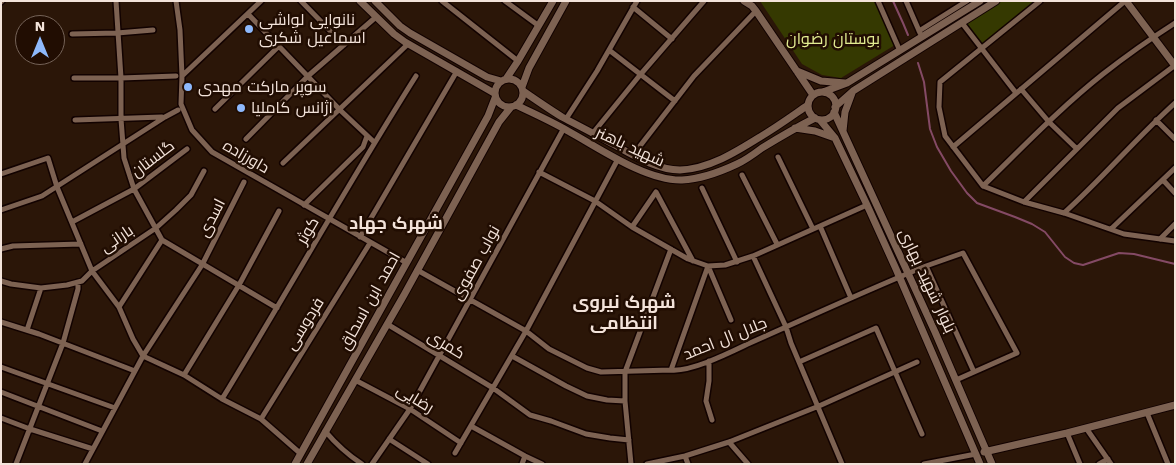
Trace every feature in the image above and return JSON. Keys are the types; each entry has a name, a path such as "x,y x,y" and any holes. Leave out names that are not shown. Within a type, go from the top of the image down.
{"main road":[{"path":"360,1 394,34 408,44 457,71 495,96 502,105 514,106 522,99 523,89 530,68 566,1"},
{"path":"375,1 400,26 410,33 487,77 503,80 514,79 518,81 523,89"},
{"path":"495,96 495,88 518,61 553,1"},
{"path":"744,1 756,11 813,96"},
{"path":"980,1 920,34 900,51 847,83 819,92 809,101 810,112 818,119 828,118 853,91 996,1"},
{"path":"1125,1 1174,66"},
{"path":"796,71 821,81 847,83"},
{"name":"شهید باهنر","path":"523,89 566,119 619,148 666,169 680,170 714,162 732,154 808,105"},
{"path":"843,134 845,112 853,91"},
{"path":"823,92 833,99 834,110"},
{"name":"احمد ابن اسحاق","path":"295,464 488,116 495,96"},
{"name":"شهید باهنر","path":"514,106 564,128 651,175 681,180 718,172 738,164 794,128 818,119"},
{"name":"احمد ابن اسحاق","path":"307,464 499,122 514,106"},
{"name":"بلوار شهید بهاری","path":"834,110 843,134 908,273 992,464"},
{"name":"بلوار شهید بهاری","path":"818,119 835,138 867,205 900,276 980,464"},
{"path":"794,128 815,131 835,138"},
{"path":"616,157 620,150 619,148"},
{"path":"630,165 629,160 634,155"},
{"path":"976,454 1067,434 1175,404"},
{"path":"317,425 316,430 318,432 322,434 325,432"},
{"path":"305,446 311,445 314,447 314,451"}],"street":[{"path":"116,1 124,158 134,189 146,213 162,240 277,308"},
{"name":"داورزاده","path":"176,1 180,30 179,76 181,104 192,130 212,152 407,264"},
{"path":"74,78 179,76 261,1"},
{"path":"301,1 344,45"},
{"path":"442,1 518,61"},
{"path":"505,1 539,26"},
{"path":"566,119 597,71 637,1"},
{"path":"593,134 640,75 704,1"},
{"path":"878,1 900,51"},
{"path":"906,1 920,34 967,1"},
{"path":"1040,1 940,82 939,107 945,136 983,186 1024,202 1064,213 1124,234 1175,241"},
{"path":"953,147 1125,1"},
{"path":"633,8 672,39"},
{"path":"634,155 694,76 756,11"},
{"path":"248,14 340,110 374,142"},
{"path":"246,139 308,76 376,17"},
{"path":"962,23 1016,93"},
{"path":"983,186 1049,122 1102,75 1175,23"},
{"path":"72,34 153,30"},
{"path":"283,163 408,44"},
{"path":"215,109 279,46"},
{"path":"609,50 675,101"},
{"path":"1024,202 1118,108 1174,66"},
{"path":"360,237 457,71"},
{"name":"کوثر","path":"222,398 374,142 416,76"},
{"path":"1021,89 1049,122 1077,149"},
{"path":"1064,213 1175,103"},
{"path":"1,210 42,196 178,110"},
{"path":"75,120 165,117"},
{"path":"1156,120 1175,139"},
{"name":"نواب صفوی","path":"372,464 410,409 564,128"},
{"path":"304,205 363,147 367,136"},
{"name":"گلستان","path":"72,222 134,189 187,149"},
{"path":"455,453 526,331 596,201 616,157"},
{"path":"778,157 813,229"},
{"path":"1,174 48,158 57,187 92,271 119,307 142,356 184,375 261,419 301,454"},
{"path":"1111,230 1175,168"},
{"name":"بارانی","path":"78,282 156,228 191,195 204,171"},
{"path":"539,172 596,201 632,228 693,261 708,266 725,265 753,256 867,205"},
{"path":"742,175 777,244"},
{"path":"1163,180 1175,193"},
{"name":"اسدی","path":"85,464 142,356 202,265 244,182"},
{"path":"702,188 737,262"},
{"path":"632,228 656,192 693,261"},
{"path":"184,375 239,285 279,211"},
{"path":"1160,239 1175,224"},
{"path":"820,226 850,298"},
{"path":"119,307 162,240"},
{"name":"فردوسی","path":"261,419 370,243"},
{"path":"1,249 13,246 81,244"},
{"path":"631,464 625,401 625,372 671,249"},
{"name":"جلال ال احمد","path":"417,270 526,331 550,349 587,368 601,372 679,371 709,361 786,328 900,276 963,253 1017,353 974,372"},
{"path":"753,256 786,328 842,464"},
{"path":"708,266 731,320"},
{"path":"671,370 708,266"},
{"path":"926,266 974,372 956,380"},
{"path":"1,281 41,288 78,282 78,289 63,343 16,464"},
{"path":"27,330 41,288"},
{"path":"1,322 63,343 135,371"},
{"name":"کمری","path":"386,324 493,388 530,415 586,434 628,440"},
{"path":"799,362 876,328 922,434"},
{"path":"512,356 588,396 625,401"},
{"path":"709,361 706,401 712,420"},
{"path":"648,464 685,456 729,442 819,406 917,362"},
{"path":"1,367 115,408"},
{"name":"رضایی","path":"355,380 410,409 461,443"},
{"path":"1,392 102,431"},
{"path":"1146,413 1168,464"},
{"path":"1,418 92,449"},
{"path":"471,426 542,464"},
{"path":"1086,428 1110,461 1099,464"},
{"path":"325,432 335,443 362,464"},
{"path":"1067,434 1080,464"},
{"path":"389,439 428,464"},
{"path":"729,442 748,464"},
{"path":"924,464 976,454"},
{"path":"522,464 525,456"},
{"path":"685,456 688,464"}],"green space":[{"name":"بوستان رضوان","path":"760,1 876,1 895,45 841,78 822,75 802,64"},
{"path":"1002,1 1040,1 984,46 966,24"}],"waterway":[{"path":"893,1 908,35"},
{"path":"918,63 924,82 930,129 937,147 951,171 977,203 1032,224 1045,232 1065,257 1074,263 1083,265 1119,253 1134,254 1175,264"}],"place":[{"name":"نانوایی لواشی اسماعیل شکری","path":"249,29"},
{"name":"سوپر مارکت مهدی","path":"188,87"},
{"name":"اژانس کاملیا","path":"241,108"}],"district":[{"name":"شهرک جهاد","path":"396,224"},
{"name":"شهرک نیروی انتظامی","path":"624,313"}]}
